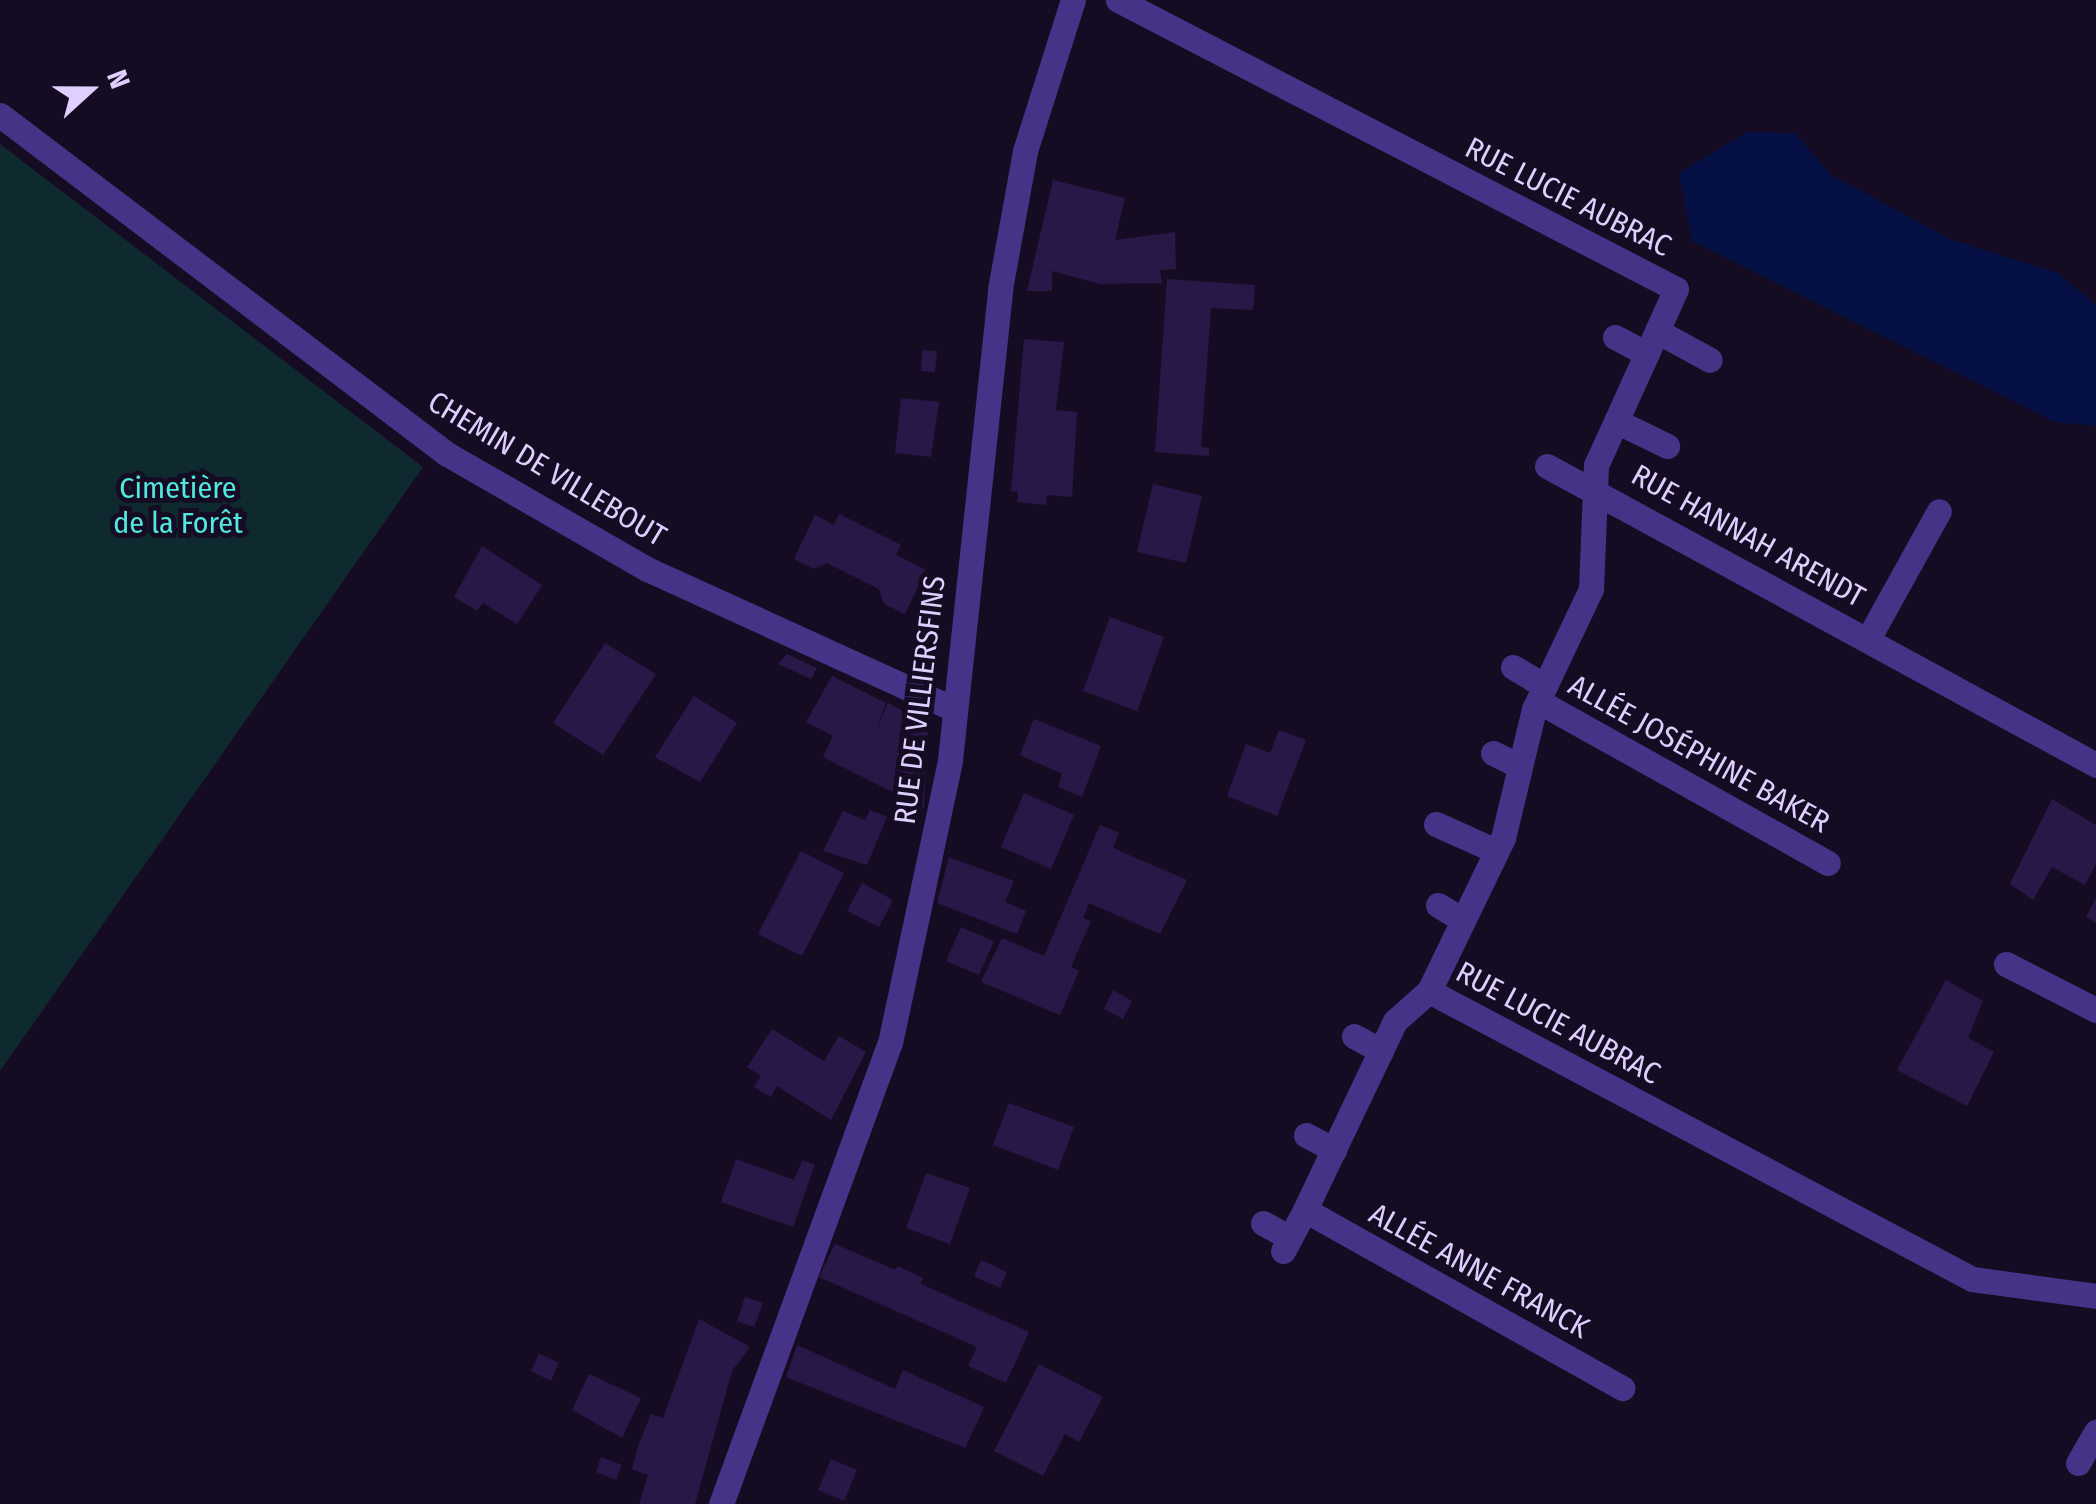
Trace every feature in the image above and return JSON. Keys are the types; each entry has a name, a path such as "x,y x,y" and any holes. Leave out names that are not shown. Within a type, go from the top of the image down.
{"street":[{"name":"RUE DE VILLIERSFINS","path":"720,1504 890,1043 944,796 1000,289 1025,151 1073,0"},
{"name":"RUE LUCIE AUBRAC","path":"1118,0 1495,208 1676,289 1596,465 1591,589 1542,693 1496,851 1429,991 1972,1279 2096,1296"},
{"name":"CHEMIN DE VILLEBOUT","path":"0,115 447,454 648,570 954,709"},
{"path":"1615,338 1652,342 1710,360"},
{"path":"1616,421 1667,446"},
{"name":"RUE HANNAH ARENDT","path":"1547,466 2096,765"},
{"name":"RUE HANNAH ARENDT","path":"1868,639 1938,511"},
{"name":"ALLÉE JOSÉPHINE BAKER","path":"1513,667 1542,693 1828,863"},
{"path":"1493,753 1520,766"},
{"path":"1436,824 1496,851"},
{"path":"1438,906 1464,920"},
{"path":"2006,964 2096,1010"},
{"path":"1263,1223 1287,1245 1395,1021 1429,991"},
{"path":"1354,1036 1380,1052"},
{"path":"1306,1135 1334,1150"},
{"name":"ALLÉE ANNE FRANCK","path":"1305,1210 1622,1388"},
{"path":"2078,1462 2096,1432"}],"green space":[{"name":"Cimetière de la Forêt","path":"0,144 423,467 0,1071"}],"shaded area":[{"path":"1747,132 1795,133 1831,175 1952,240 2058,273 2096,305 2096,426 2055,422 1692,241 1679,173"}],"building":[{"path":"1053,180 1125,198 1115,240 1175,232 1176,269 1160,270 1162,283 1100,284 1052,271 1052,291 1027,291"},
{"path":"1167,279 1255,285 1253,310 1211,308 1201,447 1209,448 1209,456 1155,452"},
{"path":"1024,339 1064,342 1056,410 1077,412 1072,497 1047,495 1046,505 1017,502 1018,492 1011,491"},
{"path":"922,350 937,351 935,372 921,371"},
{"path":"901,398 939,402 931,457 895,453"},
{"path":"1153,484 1202,496 1186,563 1137,552"},
{"path":"839,514 901,545 896,555 926,570 905,614 884,604 879,589 827,563 814,569 794,559 815,515 834,525"},
{"path":"482,546 542,585 517,624 483,603 477,611 454,597"},
{"path":"1110,617 1164,637 1137,711 1083,691"},
{"path":"605,643 656,674 603,755 553,723"},
{"path":"787,654 817,668 811,679 778,664"},
{"path":"832,676 886,703 876,730 888,703 928,724 924,808 823,757 833,736 806,722"},
{"path":"694,696 737,723 700,782 655,757"},
{"path":"1034,719 1101,746 1082,797 1058,787 1062,774 1020,755"},
{"path":"1279,730 1306,740 1277,816 1227,796 1246,744 1270,753"},
{"path":"1024,793 1074,815 1051,869 1001,847"},
{"path":"2052,799 2096,825 2096,864 2085,885 2052,867 2033,900 2010,884"},
{"path":"870,810 887,817 867,865 823,851 843,811 865,820"},
{"path":"1100,825 1119,833 1113,848 1187,880 1160,934 1089,903 1083,918 1091,921 1071,967 1079,971 1060,1015 981,982 1002,938 1044,956"},
{"path":"801,851 844,873 802,956 758,934"},
{"path":"949,857 1014,881 1005,902 1026,911 1017,934 937,903"},
{"path":"862,883 893,900 879,927 847,911"},
{"path":"2096,898 2096,923 2086,917"},
{"path":"961,927 994,941 979,975 946,961"},
{"path":"1946,980 1983,1001 1968,1038 1994,1052 1967,1106 1897,1070"},
{"path":"1113,990 1132,1001 1123,1019 1104,1009"},
{"path":"772,1029 824,1061 839,1036 866,1052 831,1120 777,1086 771,1097 754,1087 761,1076 747,1067"},
{"path":"1009,1103 1074,1127 1058,1170 993,1145"},
{"path":"736,1159 794,1180 802,1161 815,1164 793,1227 721,1202"},
{"path":"926,1173 970,1188 950,1244 906,1228"},
{"path":"835,1244 895,1270 898,1266 923,1278 921,1284 1029,1332 1006,1383 968,1366 977,1347 819,1277"},
{"path":"981,1260 1007,1272 1000,1288 974,1276"},
{"path":"745,1297 763,1303 754,1327 737,1321"},
{"path":"699,1319 750,1347 732,1371 695,1504 639,1504 648,1475 632,1469 639,1443 651,1414 663,1418"},
{"path":"797,1345 895,1389 903,1370 984,1407 965,1448 786,1377"},
{"path":"539,1354 559,1363 551,1381 531,1371"},
{"path":"1039,1364 1103,1397 1079,1442 1065,1434 1043,1476 994,1451"},
{"path":"589,1374 641,1398 622,1438 572,1410"},
{"path":"601,1457 622,1465 616,1480 596,1472"},
{"path":"831,1459 857,1470 844,1501 818,1490"}]}
